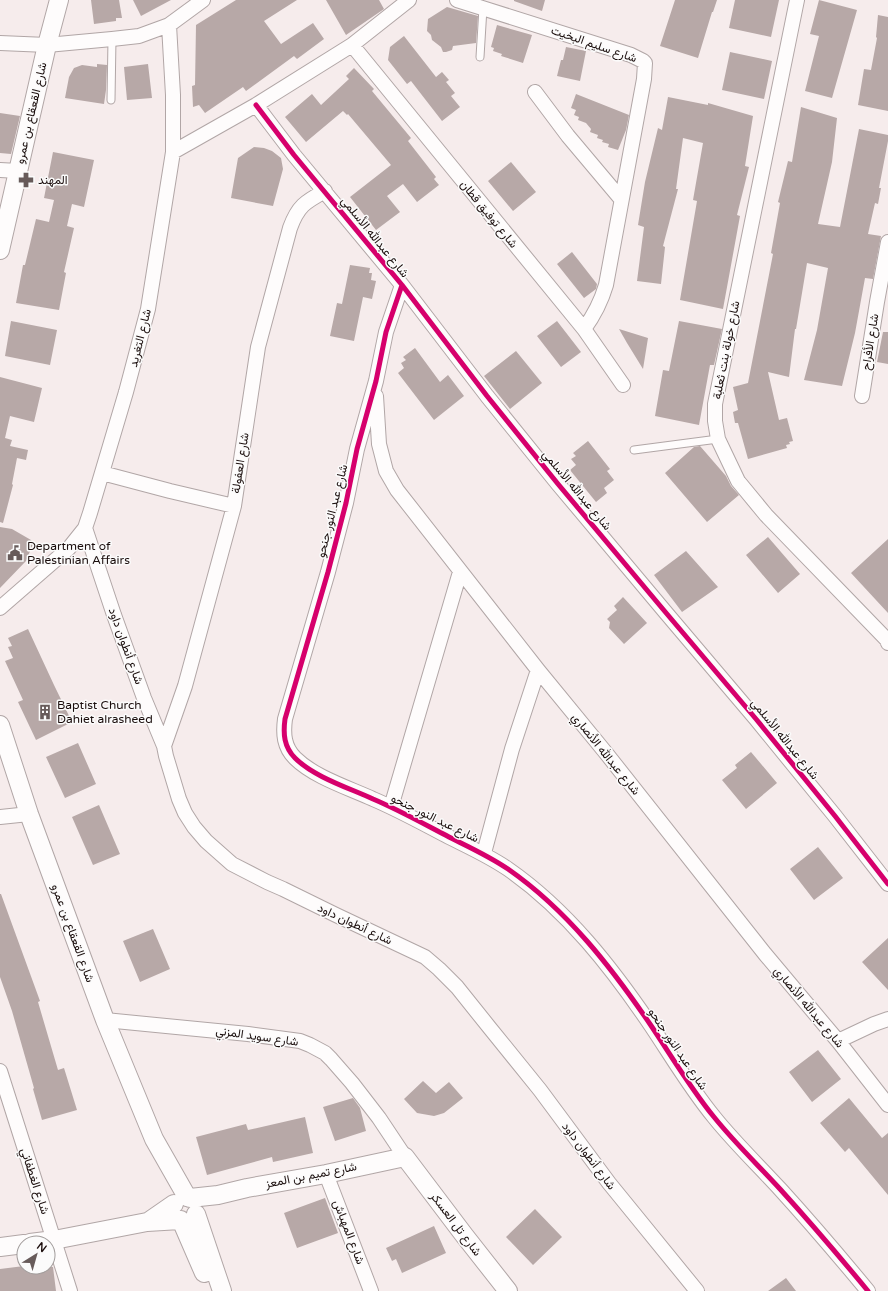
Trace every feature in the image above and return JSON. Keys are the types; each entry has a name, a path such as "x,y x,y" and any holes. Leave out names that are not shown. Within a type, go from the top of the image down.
{"street":[{"name":"شارع القعقاع بن عمرو","path":"0,250 47,45 59,0"},
{"path":"0,43 47,45 139,36 169,25 203,0"},
{"path":"173,152 256,105 352,45 409,0"},
{"name":"شارع سليم البخيت","path":"457,0 631,55 645,63 644,79 602,299 594,316 584,329"},
{"name":"شارع خولة بنت ثعلبة","path":"797,0 716,404 715,421 718,439 738,481 766,515 888,640"},
{"name":"شارع التغريد","path":"0,608 60,556 80,536 85,528 126,392 148,309 173,152 173,95 169,25"},
{"name":"شارع توفيق قطان","path":"352,45 584,329 623,385"},
{"path":"535,92 568,136 621,199"},
{"name":"شارع عبدالله الأسلمي","path":"256,105 294,155 402,285 487,396 558,484 756,719 888,884"},
{"path":"0,170 18,171"},
{"name":"شارع العفولة","path":"164,746 185,686 234,506 258,347 290,228 302,205 325,191"},
{"name":"شارع الأفراح","path":"862,396 882,304 888,242"},
{"name":"شارع عبد النور جنحو","path":"402,285 386,332 376,381 358,449 346,504 286,719 284,731 287,748 296,758 313,771 391,807 484,853 509,869 561,913 589,942 632,1000 691,1087 715,1118 789,1199 868,1291"},
{"name":"شارع عبدالله الأنصاري","path":"376,381 379,444 386,471 396,490 765,954 838,1041 888,1105"},
{"path":"102,473 234,506"},
{"name":"شارع أنطوان داود","path":"85,528 144,698 164,746 179,799 185,813 194,827 206,841 232,864 336,915 425,956 457,987 540,1090 613,1188 697,1291"},
{"path":"391,807 460,572"},
{"path":"484,853 512,749 538,670"},
{"name":"شارع القعقاع بن عمرو","path":"0,725 29,814 105,1020 154,1139 222,1291"},
{"path":"0,817 29,814"},
{"path":"838,1041 888,1019"},
{"name":"شارع سويد المزني","path":"105,1020 248,1034 300,1041 310,1044 331,1059 352,1083 379,1118 405,1157"},
{"name":"شارع الغطفاني","path":"0,1071 52,1235"},
{"name":"شارع تميم بن المعز","path":"56,1240 147,1222 218,1195 246,1188 326,1174 405,1157"},
{"name":"شارع تل العسكر","path":"405,1157 508,1291"},
{"name":"شارع المهباش","path":"326,1174 371,1291"},
{"name":"شارع القعقاع بن عمرو","path":"185,1208 211,1291"},
{"path":"0,1247 16,1245"},
{"name":"شارع الغطفاني","path":"56,1246 70,1291"}],"lane":[{"path":"480,57 483,8"},
{"path":"111,100 112,39"},
{"path":"634,450 718,439"}],"building":[{"path":"91,0 119,0 122,18 116,18 116,21 94,24"},
{"path":"133,0 171,0 141,16"},
{"path":"236,0 297,0 264,21 281,44 313,23 324,39 297,59 294,56 246,91 243,87 205,113 199,105 193,107 192,86 195,85 196,25"},
{"path":"326,0 379,0 384,9 346,35"},
{"path":"514,0 545,0 542,11"},
{"path":"675,0 717,0 698,58 660,46"},
{"path":"735,0 779,0 771,37 729,28"},
{"path":"819,0 857,10 832,98 805,91 819,36 810,34"},
{"path":"447,7 478,16 476,43 453,46 452,50 443,52 441,47 432,40 431,35 427,31 428,19"},
{"path":"878,15 888,17 888,111 858,105 864,69 871,70 877,38"},
{"path":"497,25 532,35 523,63 501,56 502,54 493,51 494,48 491,47"},
{"path":"404,36 436,77 442,72 449,80 446,82 455,93 451,96 460,107 442,121 411,81 407,84 388,60 390,47"},
{"path":"566,47 586,51 580,81 557,76"},
{"path":"730,52 772,61 764,99 722,90"},
{"path":"97,64 107,65 104,104 65,98 69,77 74,68 82,65 97,67"},
{"path":"148,64 152,98 127,100 124,67"},
{"path":"354,68 374,89 372,91 411,138 408,141 436,177 434,179 439,185 417,202 403,184 387,196 400,212 376,230 350,197 391,165 348,114 347,115 343,111 306,142 285,117 312,94 321,105 349,79 346,76"},
{"path":"576,94 629,115 626,130 618,150 608,147 609,144 602,142 603,140 597,138 598,135 590,132 591,129 586,123 578,120 579,117 574,115 576,110 571,108"},
{"path":"668,97 708,105 708,103 753,116 745,166 749,167 737,215 740,216 723,309 680,300 697,201 693,200 703,143 683,138 676,189 678,189 663,246 665,247 661,284 637,281 644,227 638,225 645,182 658,128 662,130"},
{"path":"801,107 837,118 832,162 818,224 840,227 859,129 888,135 879,188 881,188 878,204 875,203 868,234 881,236 873,279 865,278 855,333 842,386 804,380 817,330 828,268 807,263 795,329 789,377 768,372 779,420 787,418 793,441 786,445 787,448 748,459 738,423 735,423 733,412 738,410 733,387 748,383 773,254 771,253 780,203 778,202 788,161 792,162"},
{"path":"0,113 20,116 11,154 0,153"},
{"path":"254,147 272,151 281,158 283,169 273,206 231,198 238,158"},
{"path":"53,152 94,160 84,207 72,204 67,226 74,228 64,272 66,273 59,310 16,303 23,265 25,265 36,219 49,222 54,200 44,198"},
{"path":"511,162 536,192 513,211 488,181"},
{"path":"572,252 597,284 596,289 584,298 557,264"},
{"path":"350,265 370,268 369,273 372,273 371,280 376,281 372,299 363,297 354,341 330,336 337,303 342,304"},
{"path":"11,321 57,330 50,365 5,356"},
{"path":"557,321 581,352 561,367 537,336"},
{"path":"679,321 722,329 714,365 710,365 699,425 655,416 663,370 669,371"},
{"path":"619,329 648,338 643,369 627,343"},
{"path":"883,332 888,332 888,364 877,362"},
{"path":"415,348 440,382 448,375 464,396 434,420 398,373 404,368 401,363 406,360 403,357"},
{"path":"516,351 542,383 510,409 484,376"},
{"path":"0,377 42,388 34,422 10,416 5,438 12,440 10,446 28,450 26,460 17,458 13,485 3,523 0,522"},
{"path":"588,441 610,469 607,471 614,480 604,488 607,493 596,502 570,470 576,465 571,459 576,456 573,453"},
{"path":"700,446 726,476 731,486 739,495 707,522 665,473 694,447"},
{"name":"Department of Palestinian Affairs","path":"0,527 12,529 31,540 33,544 26,561 0,588"},
{"path":"768,537 800,574 778,593 746,555"},
{"path":"888,539 888,613 851,573"},
{"path":"686,551 718,587 682,612 654,575"},
{"path":"623,597 647,623 624,644 609,628 610,622 607,619 617,610 614,606"},
{"path":"28,629 72,722 36,740 18,702 23,700 5,661 13,658 8,647 12,646 8,638"},
{"path":"78,743 96,784 65,798 46,757"},
{"path":"751,752 777,783 746,809 722,780 737,768 735,765"},
{"path":"99,805 120,854 93,865 72,817"},
{"path":"818,847 843,878 814,900 790,869"},
{"path":"0,894 40,1001 38,1002 58,1070 64,1068 77,1110 42,1120 12,1011 0,977"},
{"path":"153,929 170,969 140,982 123,941"},
{"path":"888,938 888,990 862,962"},
{"path":"818,1050 841,1079 812,1102 789,1072"},
{"path":"423,1081 436,1093 449,1082 463,1098 444,1113 434,1116 417,1113 404,1099"},
{"path":"353,1098 360,1108 366,1131 335,1141 323,1107"},
{"path":"849,1098 882,1138 888,1133 888,1195 849,1148 845,1152 820,1123"},
{"path":"305,1117 313,1153 273,1162 272,1157 207,1175 196,1137 246,1124 248,1130"},
{"path":"325,1198 338,1233 297,1248 284,1213"},
{"path":"535,1209 562,1237 533,1265 506,1237"},
{"path":"434,1226 446,1253 402,1273 396,1259 392,1261 386,1248"},
{"path":"16,1267 16,1275 54,1275 56,1291 0,1291 0,1269"},
{"path":"786,1278 796,1291 768,1291"}],"cycle path":[{"path":"256,105 294,155 402,285 487,396 558,484 756,719 888,884"},
{"path":"402,285 386,332 376,381 357,449 346,503 328,572 285,719 284,735 286,745 291,754 312,771 332,782 392,808 494,860 529,885 550,903 587,941 621,983 714,1117 780,1189 868,1291"}],"place":[{"name":"المهند","path":"26,180"},
{"name":"Department of Palestinian Affairs","path":"15,553"},
{"name":"Baptist Church Dahiet alrasheed","path":"45,712"}]}
